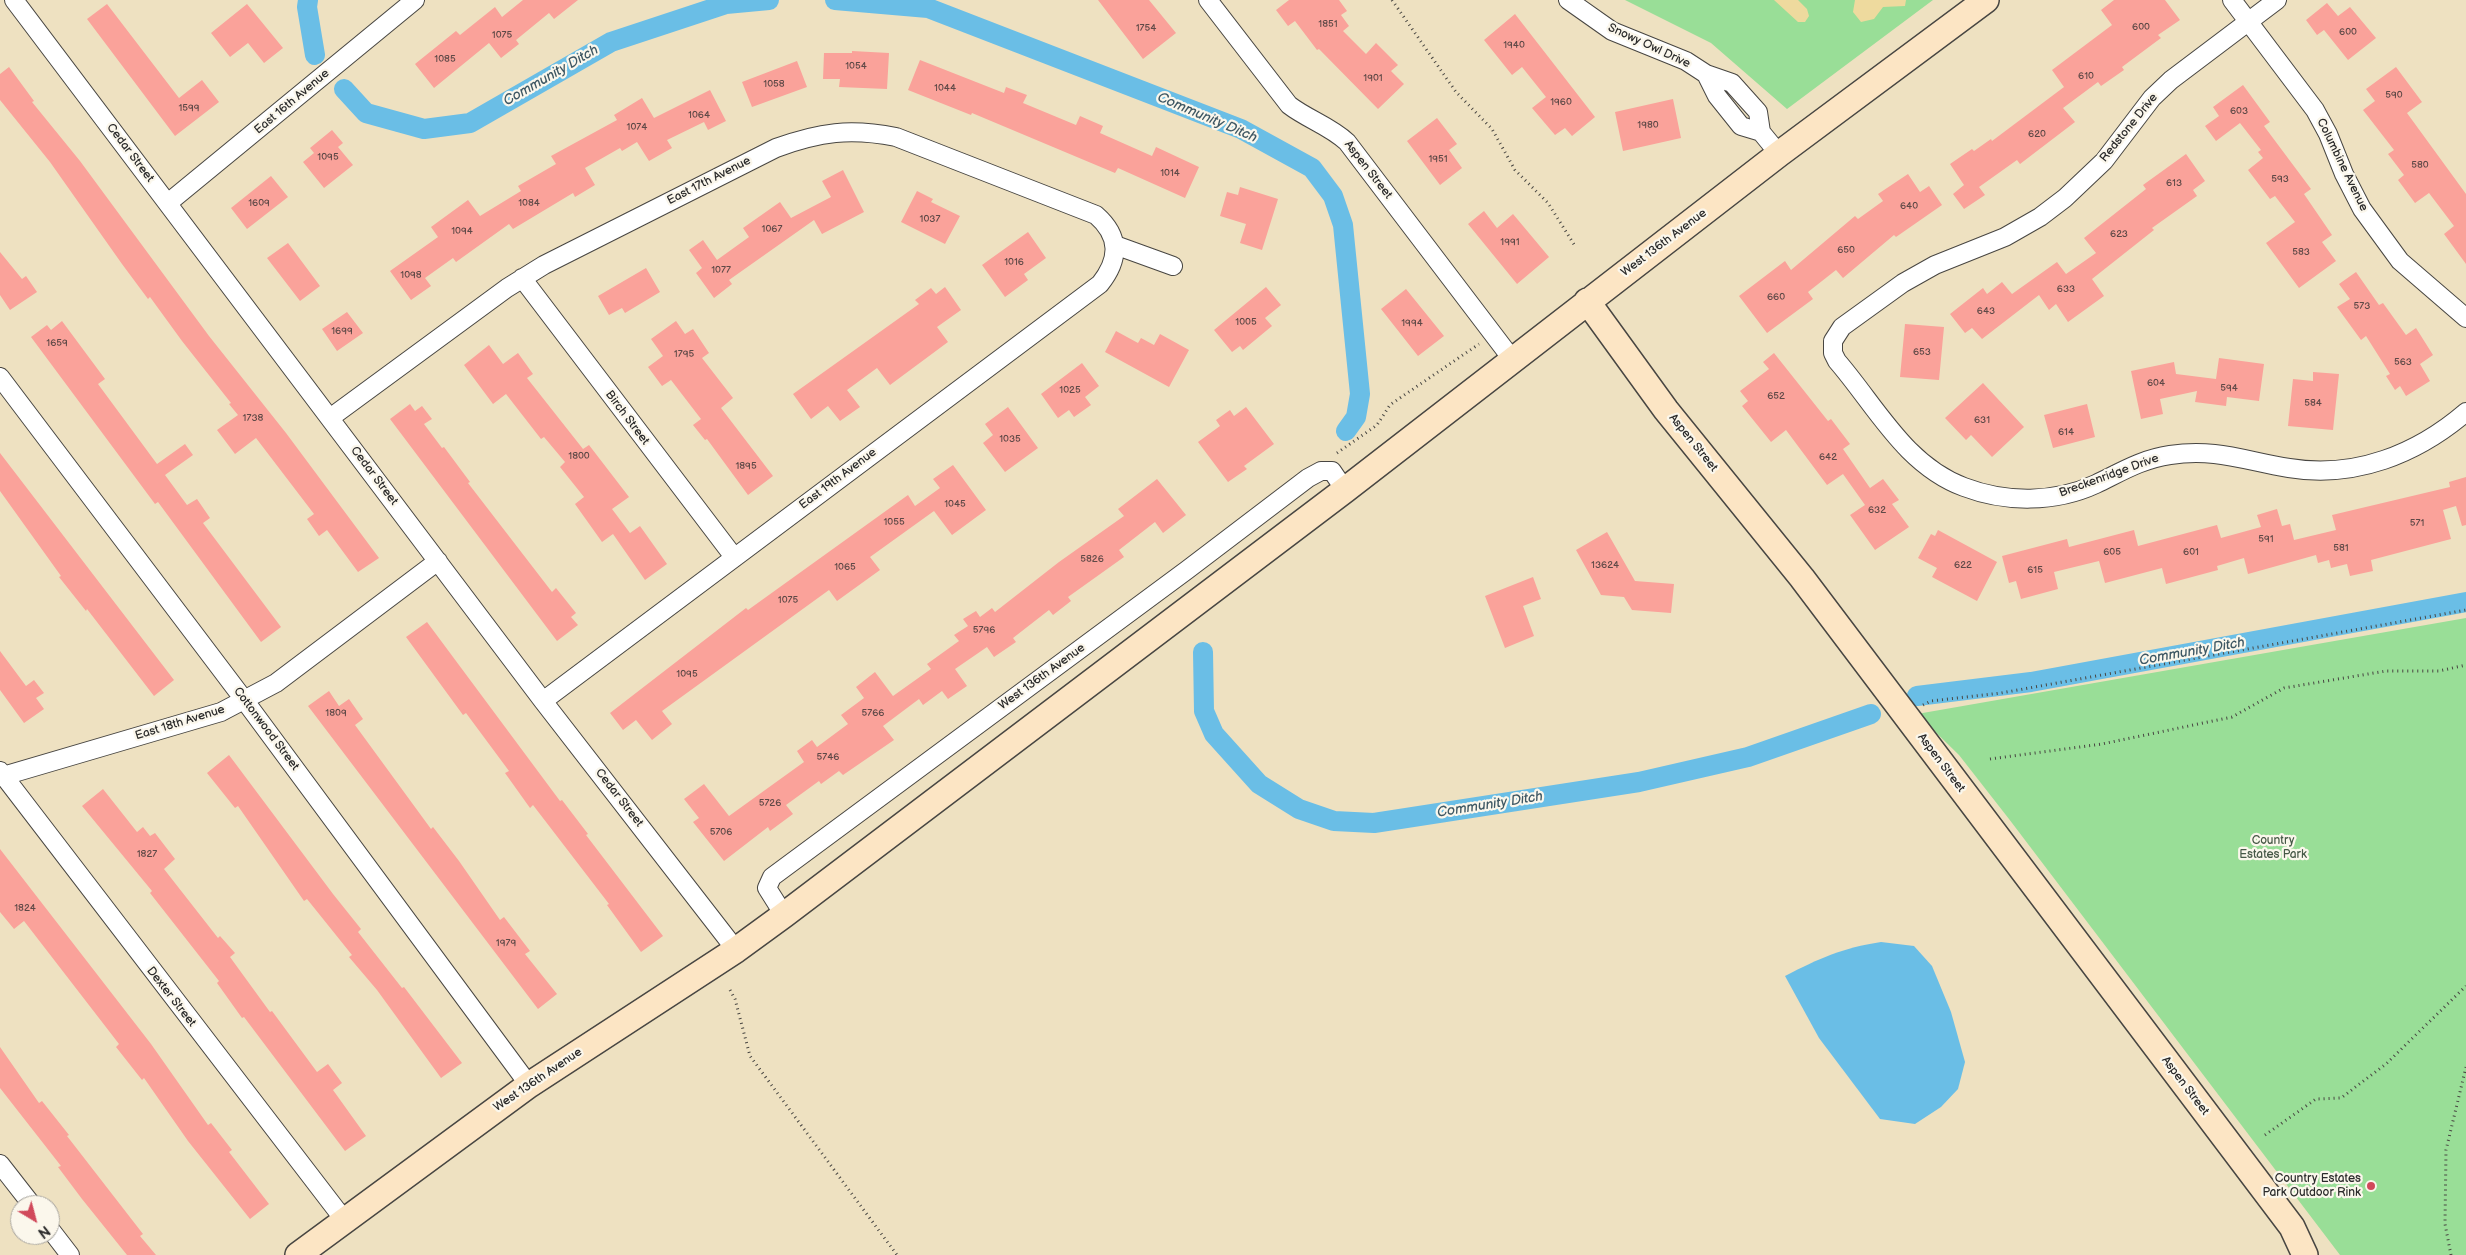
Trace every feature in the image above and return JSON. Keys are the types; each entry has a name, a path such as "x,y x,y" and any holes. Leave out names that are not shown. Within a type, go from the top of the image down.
{"main road":[{"name":"West 136th Avenue","path":"298,1255 529,1085 736,950 784,915 1345,490 1779,154 1986,0"},
{"name":"Aspen Street","path":"1587,301 1666,410 1802,578 2292,1227 2306,1255"},
{"name":"Aspen Street","path":"2292,1227 2324,1255"}],"street":[{"name":"Cedar Street","path":"14,0 543,701 736,950"},
{"name":"East 16th Avenue","path":"168,203 415,0"},
{"name":"Aspen Street","path":"1208,0 1289,105 1302,115 1338,134 1347,142 1512,359"},
{"name":"Snowy Owl Drive","path":"1568,0 1609,36 1686,61 1706,74 1732,83 1758,112 1760,132 1779,154"},
{"name":"Columbine Avenue","path":"2232,0 2315,110 2362,209 2400,261 2466,318"},
{"name":"Redstone Drive","path":"1832,347 1842,327 1903,283 1934,265 2005,237 2040,217 2065,198 2104,161 2152,98 2171,80 2277,0"},
{"name":"East 17th Avenue","path":"330,418 522,278 626,223 776,148 803,138 847,131 870,132 896,137 1096,215 1105,223 1114,245"},
{"path":"1114,245 1173,266"},
{"name":"East 19th Avenue","path":"543,701 1100,284 1110,272 1114,260 1114,245"},
{"name":"Birch Street","path":"522,278 734,557"},
{"name":"Breckenridge Drive","path":"1832,347 1837,361 1912,455 1947,480 1979,492 2002,497 2027,499 2065,495 2095,484 2140,462 2169,455 2219,453 2290,469 2321,471 2372,465 2413,449 2443,432 2466,412"},
{"name":"Cottonwood Street","path":"0,376 245,701 529,1085"},
{"name":"West 136th Avenue","path":"784,915 767,888 772,877 777,873 1187,570 1308,478 1321,471 1332,471 1345,490"},
{"name":"East 18th Avenue","path":"1,774 221,712 245,701 276,683 438,562"},
{"name":"Dexter Street","path":"1,774 345,1221"},
{"path":"0,1164 24,1195"},
{"path":"60,1242 70,1255"}],"path":[{"path":"1392,0 1456,92 1492,129 1515,170 1548,203 1575,246"},
{"path":"1332,456 1377,425 1390,405 1480,344"},
{"path":"1920,707 1931,701 2001,693 2466,610"},
{"path":"1990,759 2102,744 2232,717 2284,688 2386,671 2439,671 2466,666"},
{"path":"2265,1135 2316,1099 2341,1098 2386,1064 2466,986"},
{"path":"730,990 750,1056 897,1255"},
{"path":"2451,1255 2445,1224 2446,1150 2466,1067"}],"green space":[{"path":"1625,0 1933,0 1787,109 1711,43"},
{"name":"Country Estates Park","path":"2466,618 2466,1255 2340,1255 1959,755 1917,714"}],"sand":[{"path":"1774,0 1798,0 1807,9 1809,16 1805,22 1798,22"},
{"path":"1855,0 1906,0 1905,6 1883,7 1874,19 1861,22 1853,12"}],"water":[{"path":"1881,942 1914,946 1932,966 1951,1012 1965,1062 1958,1089 1941,1107 1915,1124 1880,1119 1819,1038 1785,976 1831,954"}],"building":[{"path":"523,0 578,0 554,19 549,13 516,40 519,44 501,58 489,43 434,88 415,64 456,31 460,35 495,7 502,17"},
{"path":"1098,0 1149,0 1176,33 1143,59"},
{"path":"1289,0 1339,0 1347,11 1341,15 1349,26 1343,31 1366,54 1376,43 1398,65 1391,71 1404,84 1378,109 1319,49 1317,50 1295,21 1288,26 1276,10"},
{"path":"2114,0 2165,0 2180,20 2158,35 2161,38 2122,67 2124,70 2101,86 2098,82 2063,108 2075,122 2020,164 2017,160 1979,187 1985,195 1964,209 1953,194 1964,185 1950,164 1972,149 1974,151 1991,139 1992,141 2064,87 2052,70 2112,25 2101,10"},
{"path":"2327,3 2338,16 2350,7 2376,38 2348,60 2324,30 2317,35 2306,20"},
{"path":"107,4 179,98 202,80 219,102 175,136 87,19"},
{"path":"247,4 283,48 264,63 248,43 230,57 211,33"},
{"path":"1515,14 1595,117 1572,136 1565,128 1555,135 1532,108 1546,97 1522,67 1512,75 1484,40"},
{"path":"852,51 889,53 887,89 839,87 840,79 823,79 824,53 852,53"},
{"path":"920,60 1004,93 1006,87 1027,95 1023,103 1076,125 1080,116 1103,126 1100,133 1152,156 1156,147 1199,167 1185,198 1118,168 1115,173 972,113 971,115 908,90"},
{"path":"797,61 807,87 752,107 742,82"},
{"path":"9,67 34,101 32,102 80,161 209,336 286,433 379,558 358,572 327,530 319,536 307,519 314,514 256,438 235,454 217,430 238,415 229,404 231,403 150,297 148,299 50,162 0,100 0,74"},
{"path":"2396,67 2422,102 2407,113 2466,194 2466,264 2444,234 2454,226 2429,193 2415,203 2398,180 2404,175 2388,154 2394,150 2363,110 2375,101 2366,89"},
{"path":"2243,85 2270,122 2264,126 2311,189 2304,194 2332,235 2322,242 2336,261 2299,288 2266,243 2295,222 2275,196 2270,199 2248,170 2263,158 2258,152 2261,150 2240,123 2216,141 2205,126 2219,116 2213,107"},
{"path":"710,90 726,121 708,130 704,122 667,140 672,148 649,161 637,142 622,151 620,148 585,168 595,185 575,197 573,193 513,229 509,224 456,262 453,258 425,278 431,286 411,300 390,271 438,237 431,227 468,200 480,216 521,191 518,186 556,164 551,156 617,120 614,115 642,98 654,118"},
{"path":"1673,99 1681,138 1623,151 1615,112"},
{"path":"1437,118 1457,144 1449,150 1462,168 1440,185 1407,141"},
{"path":"332,130 343,143 338,147 353,165 324,188 303,162 314,153 310,148"},
{"path":"2186,154 2205,181 2193,190 2197,196 2152,228 2154,230 2092,279 2104,296 2068,322 2056,304 2049,310 2039,295 1982,339 1972,328 1965,333 1950,314 1983,288 1987,294 2002,282 2012,294 2057,262 2066,274 2096,253 2084,238 2146,189 2143,185"},
{"path":"843,170 864,212 822,234 814,220 729,280 732,284 714,298 696,273 702,268 689,250 703,240 717,260 749,237 743,228 780,202 791,218 831,197 822,181"},
{"path":"1908,174 1920,192 1929,186 1942,205 1896,237 1894,235 1843,278 1836,270 1808,292 1813,299 1767,333 1739,296 1785,261 1791,270 1855,216 1858,219 1883,201 1878,194"},
{"path":"271,176 288,197 247,229 231,208"},
{"path":"1240,187 1278,199 1262,250 1240,243 1246,224 1220,216 1227,192 1238,195"},
{"path":"917,191 933,199 931,202 960,216 945,244 901,222"},
{"path":"1484,211 1497,228 1513,214 1549,257 1517,284 1468,224"},
{"path":"1028,232 1046,258 1024,274 1028,280 1005,297 982,265"},
{"path":"288,243 320,286 300,301 267,258"},
{"path":"0,252 22,279 26,276 37,292 10,310 0,295"},
{"path":"646,268 660,292 625,313 622,308 609,315 598,296"},
{"path":"2356,272 2379,305 2383,303 2406,335 2416,328 2433,355 2420,364 2430,381 2406,396 2400,386 2395,390 2386,376 2390,374 2366,336 2361,340 2337,307 2350,299 2339,284"},
{"path":"945,287 961,310 937,327 948,342 890,385 877,368 847,390 860,407 840,421 828,406 811,419 793,394 919,304 915,300 931,288 936,294"},
{"path":"1266,287 1281,305 1265,318 1272,326 1243,350 1240,346 1232,352 1214,330"},
{"path":"1406,289 1444,336 1418,356 1381,309"},
{"path":"347,312 363,333 337,351 322,329"},
{"path":"62,321 105,379 98,384 157,464 185,444 193,455 165,475 187,505 197,499 210,518 203,523 281,627 261,642 158,502 155,504 31,337 47,325 51,330"},
{"path":"676,321 685,334 693,329 709,353 702,358 733,398 721,408 773,476 748,495 707,439 705,440 693,425 701,419 671,380 662,386 648,367 663,356 651,339"},
{"path":"1905,324 1944,327 1939,380 1900,377"},
{"path":"1116,331 1138,343 1141,338 1154,345 1160,334 1189,350 1169,387 1105,352"},
{"path":"489,345 503,364 518,353 533,374 527,378 583,449 589,445 629,497 612,509 630,533 640,526 667,564 645,580 613,534 602,542 575,504 584,497 560,467 565,462 544,437 541,439 506,394 493,404 464,365"},
{"path":"1774,353 1828,421 1831,419 1850,444 1843,449 1870,488 1883,479 1899,500 1892,504 1909,527 1875,550 1850,515 1865,505 1843,474 1827,485 1786,430 1771,442 1742,406 1748,401 1740,391 1769,369 1763,362"},
{"path":"2219,358 2264,364 2259,401 2227,397 2226,406 2195,402 2197,391 2160,399 2163,414 2141,419 2131,371 2174,362 2176,374 2216,379"},
{"path":"1082,363 1099,386 1085,397 1091,405 1074,417 1069,410 1058,418 1041,394"},
{"path":"2313,372 2339,374 2333,430 2288,426 2293,379 2313,381"},
{"path":"1983,383 2024,427 1992,457 1971,435 1966,440 1945,418"},
{"path":"410,404 415,411 422,406 432,419 424,424 442,448 444,447 470,482 468,483 552,592 556,588 576,613 571,617 578,625 557,641 390,419"},
{"path":"2087,404 2095,437 2053,448 2044,415"},
{"path":"1008,407 1038,448 1005,472 983,443 993,435 985,424"},
{"path":"1246,407 1274,444 1244,466 1247,469 1228,482 1198,442 1220,426 1216,420 1230,410 1234,416"},
{"path":"0,453 174,680 154,696 87,609 86,611 59,577 61,576 0,491"},
{"path":"953,465 986,510 952,535 934,511 870,557 880,570 837,601 829,590 662,711 672,724 652,740 636,720 623,730 610,713 746,608 748,610 908,495 915,506 940,488 933,479"},
{"path":"2466,477 2466,525 2462,526 2456,506 2443,510 2451,539 2371,560 2373,571 2350,576 2347,564 2331,568 2329,560 2318,563 2316,555 2248,574 2244,558 2217,566 2218,570 2166,584 2162,568 2105,583 2099,561 2054,572 2058,589 2021,599 2016,581 2009,583 2002,556 2067,539 2069,547 2134,530 2138,546 2217,525 2221,538 2261,527 2257,515 2277,509 2282,526 2290,524 2294,540 2336,530 2332,515 2450,487 2449,482"},
{"path":"1157,479 1186,515 1163,533 1155,522 1119,550 1124,557 1068,597 1071,601 1053,615 1049,610 1013,638 1016,642 994,657 987,647 955,669 967,686 948,699 942,691 923,705 919,699 883,726 894,740 843,775 839,771 821,784 819,781 786,805 793,814 770,831 768,827 724,861 693,822 699,818 684,799 704,784 729,816 804,762 797,751 812,740 817,747 848,724 841,715 864,698 856,687 875,672 893,696 931,669 927,664 959,641 954,635 968,626 963,619 976,611 980,617 992,608 995,612 1059,562 1124,516 1118,509"},
{"path":"1938,530 1997,562 1977,601 1932,577 1937,568 1918,558 1931,534 1935,536"},
{"path":"1607,532 1635,581 1674,584 1671,613 1632,610 1624,597 1601,595 1576,550"},
{"path":"1533,577 1541,599 1523,606 1534,636 1505,648 1485,596"},
{"path":"427,622 663,936 641,952 607,905 609,904 533,805 530,808 505,773 509,771 466,713 463,715 406,637"},
{"path":"0,651 26,686 34,680 44,693 36,698 44,709 24,723 0,690"},
{"path":"329,691 339,706 349,699 363,719 355,725 431,829 433,827 459,861 500,920 504,917 530,951 525,954 557,994 538,1009 308,706"},
{"path":"229,755 361,929 358,932 402,988 404,987 462,1063 441,1078 377,990 349,957 352,955 307,899 304,901 238,806 235,808 207,773"},
{"path":"103,789 137,832 143,827 150,836 155,833 175,859 164,869 218,938 220,936 235,953 230,957 270,1012 272,1011 317,1072 328,1064 342,1083 333,1090 366,1136 345,1151 244,1017 242,1018 217,983 219,981 150,893 152,891 82,806"},
{"path":"0,849 151,1044 208,1125 211,1123 232,1150 229,1152 269,1204 250,1219 188,1141 144,1078 142,1080 116,1047 119,1044 24,921 14,929 0,912"},
{"path":"0,1047 39,1103 42,1101 69,1135 67,1136 143,1234 140,1236 156,1255 127,1255 58,1167 61,1166 0,1088"}],"waterway":[{"name":"Community Ditch","path":"308,0 307,7 315,55"},
{"name":"Community Ditch","path":"344,89 366,113 424,129 470,123 611,42 726,4 769,0"},
{"name":"Community Ditch","path":"835,0 928,8 1241,129 1312,168 1333,196 1343,225 1360,394 1356,417 1346,431"},
{"name":"Community Ditch","path":"1917,696 2031,682 2466,602"},
{"name":"Community Ditch","path":"1203,652 1204,711 1214,734 1259,784 1299,809 1334,821 1374,823 1639,782 1748,757 1871,714"}],"place":[{"name":"Country Estates Park Outdoor Rink","path":"2371,1186"}]}
